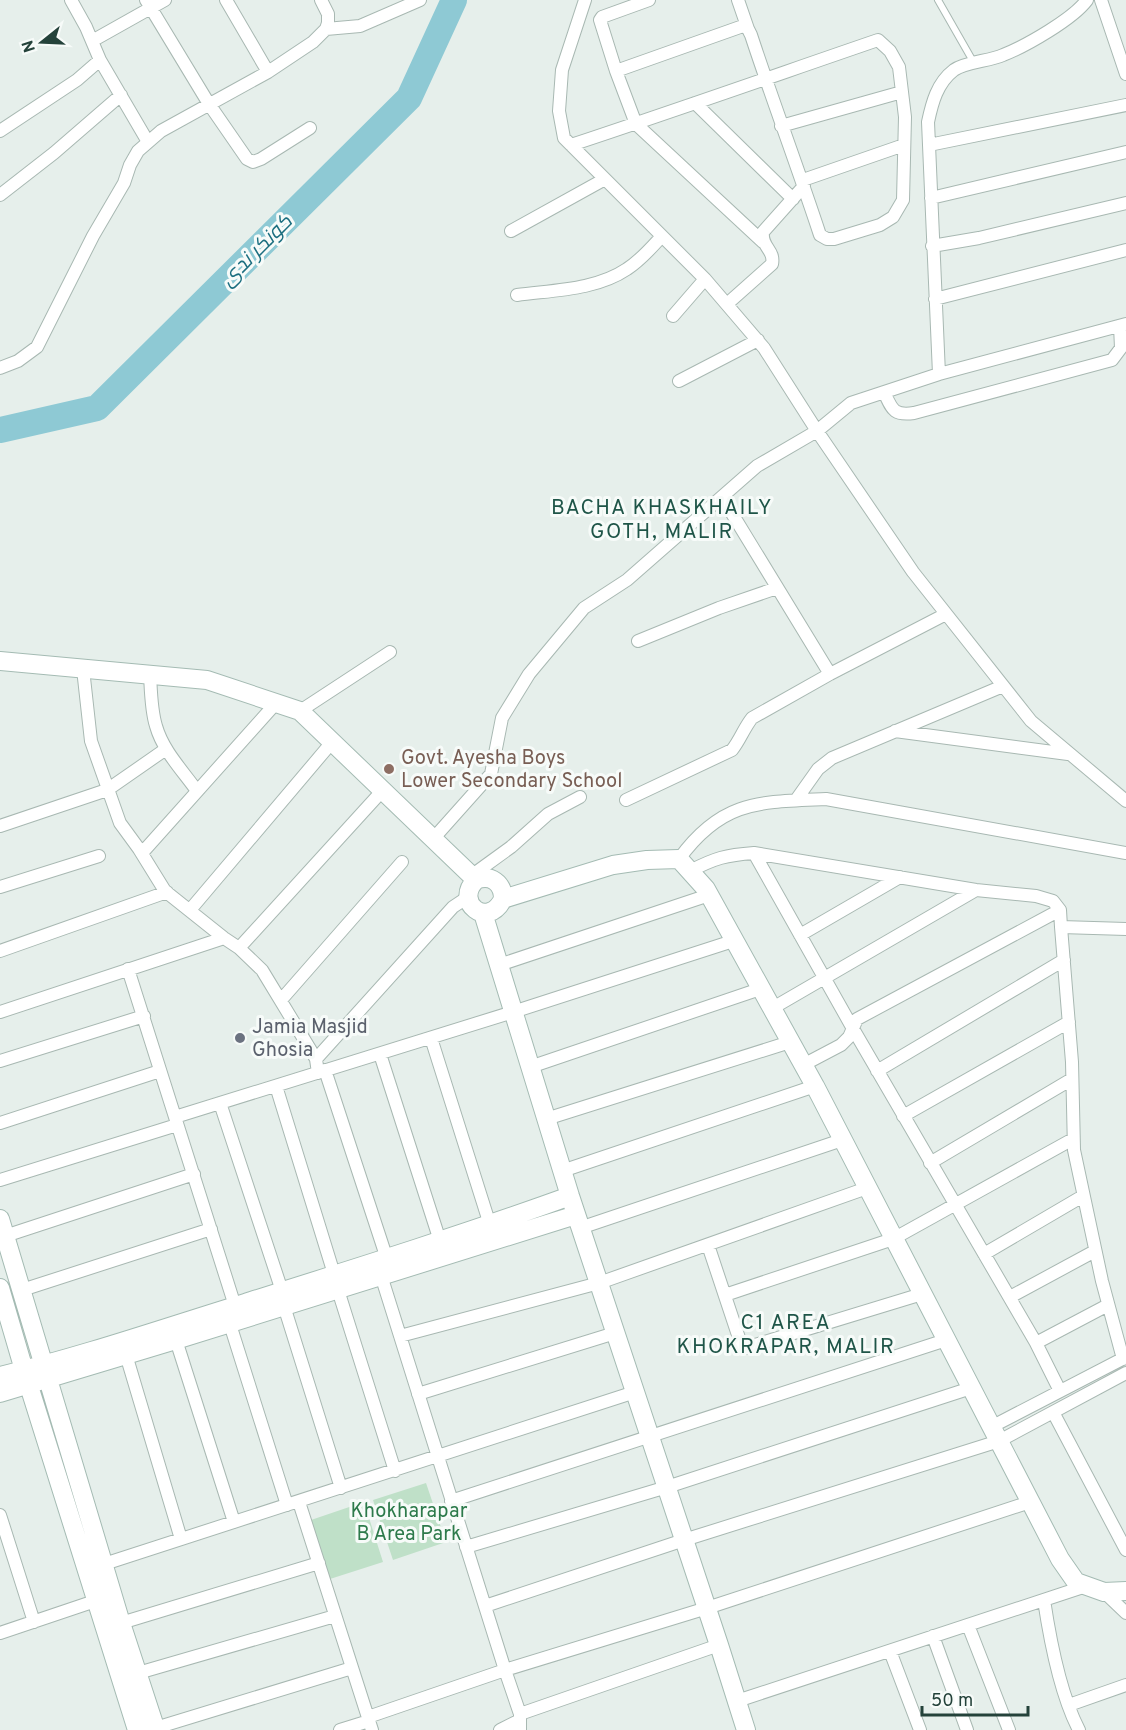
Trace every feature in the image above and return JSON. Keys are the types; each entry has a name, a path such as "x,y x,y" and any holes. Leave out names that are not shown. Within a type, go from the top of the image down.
{"street":[{"path":"71,0 100,60 148,142"},
{"path":"92,40 148,4 165,0"},
{"path":"226,0 268,72"},
{"path":"0,368 18,361 38,347 93,237 124,183 138,151 161,131 268,72 313,42 326,29 328,14 321,0"},
{"path":"326,29 360,26 420,0"},
{"path":"585,0 562,70 559,111 564,138 705,279 758,340 913,572 1031,721 1126,801"},
{"path":"649,0 602,16 600,20 636,124 763,242 774,259 772,264 727,304"},
{"path":"571,145 636,124 695,103 765,79 878,40 890,51 899,67 905,117 903,200 893,217 880,225 843,237 827,239 820,235 803,183 781,126 765,79 748,29 738,0"},
{"path":"939,374 928,122 932,102 941,84 956,68 1002,56 1034,40 1088,0"},
{"path":"1101,0 1125,67"},
{"path":"148,4 209,104 247,159 254,162 261,159 310,128"},
{"path":"616,70 742,26 748,29"},
{"path":"0,131 76,80 100,60"},
{"path":"781,126 902,92"},
{"path":"0,195 54,153 121,95"},
{"path":"695,103 793,199"},
{"path":"929,145 1126,105"},
{"path":"763,242 763,232 793,199 803,183 904,145"},
{"path":"931,198 1126,152"},
{"path":"511,231 604,179"},
{"path":"932,246 979,238 1126,203"},
{"path":"517,295 586,286 608,279 627,269 662,236"},
{"path":"935,299 1126,250"},
{"path":"673,316 705,279"},
{"path":"433,839 491,774 502,718 529,674 584,608 627,580 757,466 817,431 851,403 884,392 939,374 1123,325 1121,348 1112,360 901,415 892,409 884,392"},
{"path":"679,381 758,340"},
{"path":"722,496 830,674"},
{"path":"638,641 719,608 777,588"},
{"path":"626,800 732,750 738,743 743,729 752,718 830,674 946,614"},
{"path":"300,711 390,652"},
{"path":"0,661 207,680 300,711 433,839 471,884 473,908 483,913 495,910 503,899 503,893 497,882 487,878 471,884"},
{"path":"83,669 90,741 120,823 167,892 239,948 262,970 322,1072 382,1266 400,1336 506,1670 520,1721"},
{"path":"150,674 151,704 156,728 166,748 197,791"},
{"path":"796,800 822,765 894,731 1003,686"},
{"path":"142,853 277,702"},
{"path":"894,731 1070,754"},
{"path":"190,910 333,741"},
{"path":"0,826 107,790 166,748"},
{"path":"239,948 384,790"},
{"path":"316,1059 471,884 548,814 580,797"},
{"path":"685,865 694,838 720,817 740,809 775,802 826,799 1126,853"},
{"path":"503,899 613,865 647,860 685,865 727,855 754,853 976,890 1036,896 1053,901 1060,910 1062,927 1069,1022 1074,1150 1108,1305 1125,1358 1060,1391 995,1434"},
{"path":"754,853 930,1163 1036,1342 1060,1391"},
{"path":"0,887 99,856"},
{"path":"281,1000 402,862"},
{"path":"685,865 709,895 815,1086 1060,1559 1076,1582 1104,1592 1126,1591"},
{"path":"800,935 900,877"},
{"path":"771,1009 976,890"},
{"path":"0,951 167,892"},
{"path":"499,964 709,895"},
{"path":"803,1065 841,1046 849,1037 857,1019 1060,910"},
{"path":"483,913 578,1222 746,1730"},
{"path":"1062,927 1126,929"},
{"path":"0,1012 224,938"},
{"path":"0,1180 176,1121 220,1103 734,941"},
{"path":"877,1071 1064,960"},
{"path":"128,969 211,1229 230,1313 293,1503 319,1563 369,1723"},
{"path":"530,1067 760,989"},
{"path":"0,1061 144,1017"},
{"path":"903,1116 1069,1022"},
{"path":"431,1038 490,1225"},
{"path":"546,1119 790,1042"},
{"path":"380,1054 440,1241"},
{"path":"0,1123 160,1071"},
{"path":"930,1163 1072,1079"},
{"path":"276,1086 395,1471"},
{"path":"562,1172 815,1086"},
{"path":"220,1103 341,1488"},
{"path":"725,1295 893,1239 1073,1139"},
{"path":"382,1266 578,1222 842,1140"},
{"path":"137,1730 46,1371 3,1228 194,1174"},
{"path":"400,1336 598,1283 867,1188"},
{"path":"0,1393 26,1377 336,1282 382,1266 440,1241 570,1196"},
{"path":"984,1254 1083,1196"},
{"path":"22,1290 211,1229"},
{"path":"708,1245 741,1344 745,1348 922,1294"},
{"path":"1010,1297 1095,1251"},
{"path":"0,1288 26,1377 96,1567"},
{"path":"1036,1342 1108,1305"},
{"path":"124,1348 176,1340 230,1313"},
{"path":"418,1394 615,1333"},
{"path":"176,1340 234,1522"},
{"path":"452,1501 946,1340"},
{"path":"124,1348 181,1539"},
{"path":"484,1606 995,1434 1053,1412 1126,1373"},
{"path":"0,1376 26,1377"},
{"path":"466,1547 667,1487 971,1388"},
{"path":"96,1567 635,1392"},
{"path":"1053,1412 1126,1550"},
{"path":"340,1730 369,1723 506,1670 707,1608 1030,1502"},
{"path":"0,1515 34,1622"},
{"path":"121,1623 319,1563"},
{"path":"737,1701 1086,1586"},
{"path":"1104,1592 1126,1613"},
{"path":"0,1633 105,1598"},
{"path":"105,1598 121,1623 138,1673 153,1729 352,1668"},
{"path":"1044,1600 1049,1636 1069,1706 1079,1730"},
{"path":"138,1673 335,1616"},
{"path":"968,1625 1009,1730"},
{"path":"933,1636 967,1730"},
{"path":"500,1730 719,1645"},
{"path":"890,1651 920,1730"},
{"path":"1069,1706 1126,1685"}],"lane":[{"path":"938,0 974,63"}],"green space":[{"name":"Khokharapar B Area Park","path":"426,1483 446,1542 393,1560 373,1500"},
{"path":"364,1502 383,1562 330,1579 311,1520"}],"waterway":[{"name":"کونکر ندی","path":"0,430 97,408 409,98 454,0"}],"place":[{"name":"Govt. Ayesha Boys Lower Secondary School","path":"389,769"},
{"name":"Jamia Masjid Ghosia","path":"240,1038"}],"district":[{"name":"BACHA KHASKHAILY GOTH, MALIR","path":"662,519"},
{"name":"C1 AREA KHOKRAPAR, MALIR","path":"786,1334"}]}
